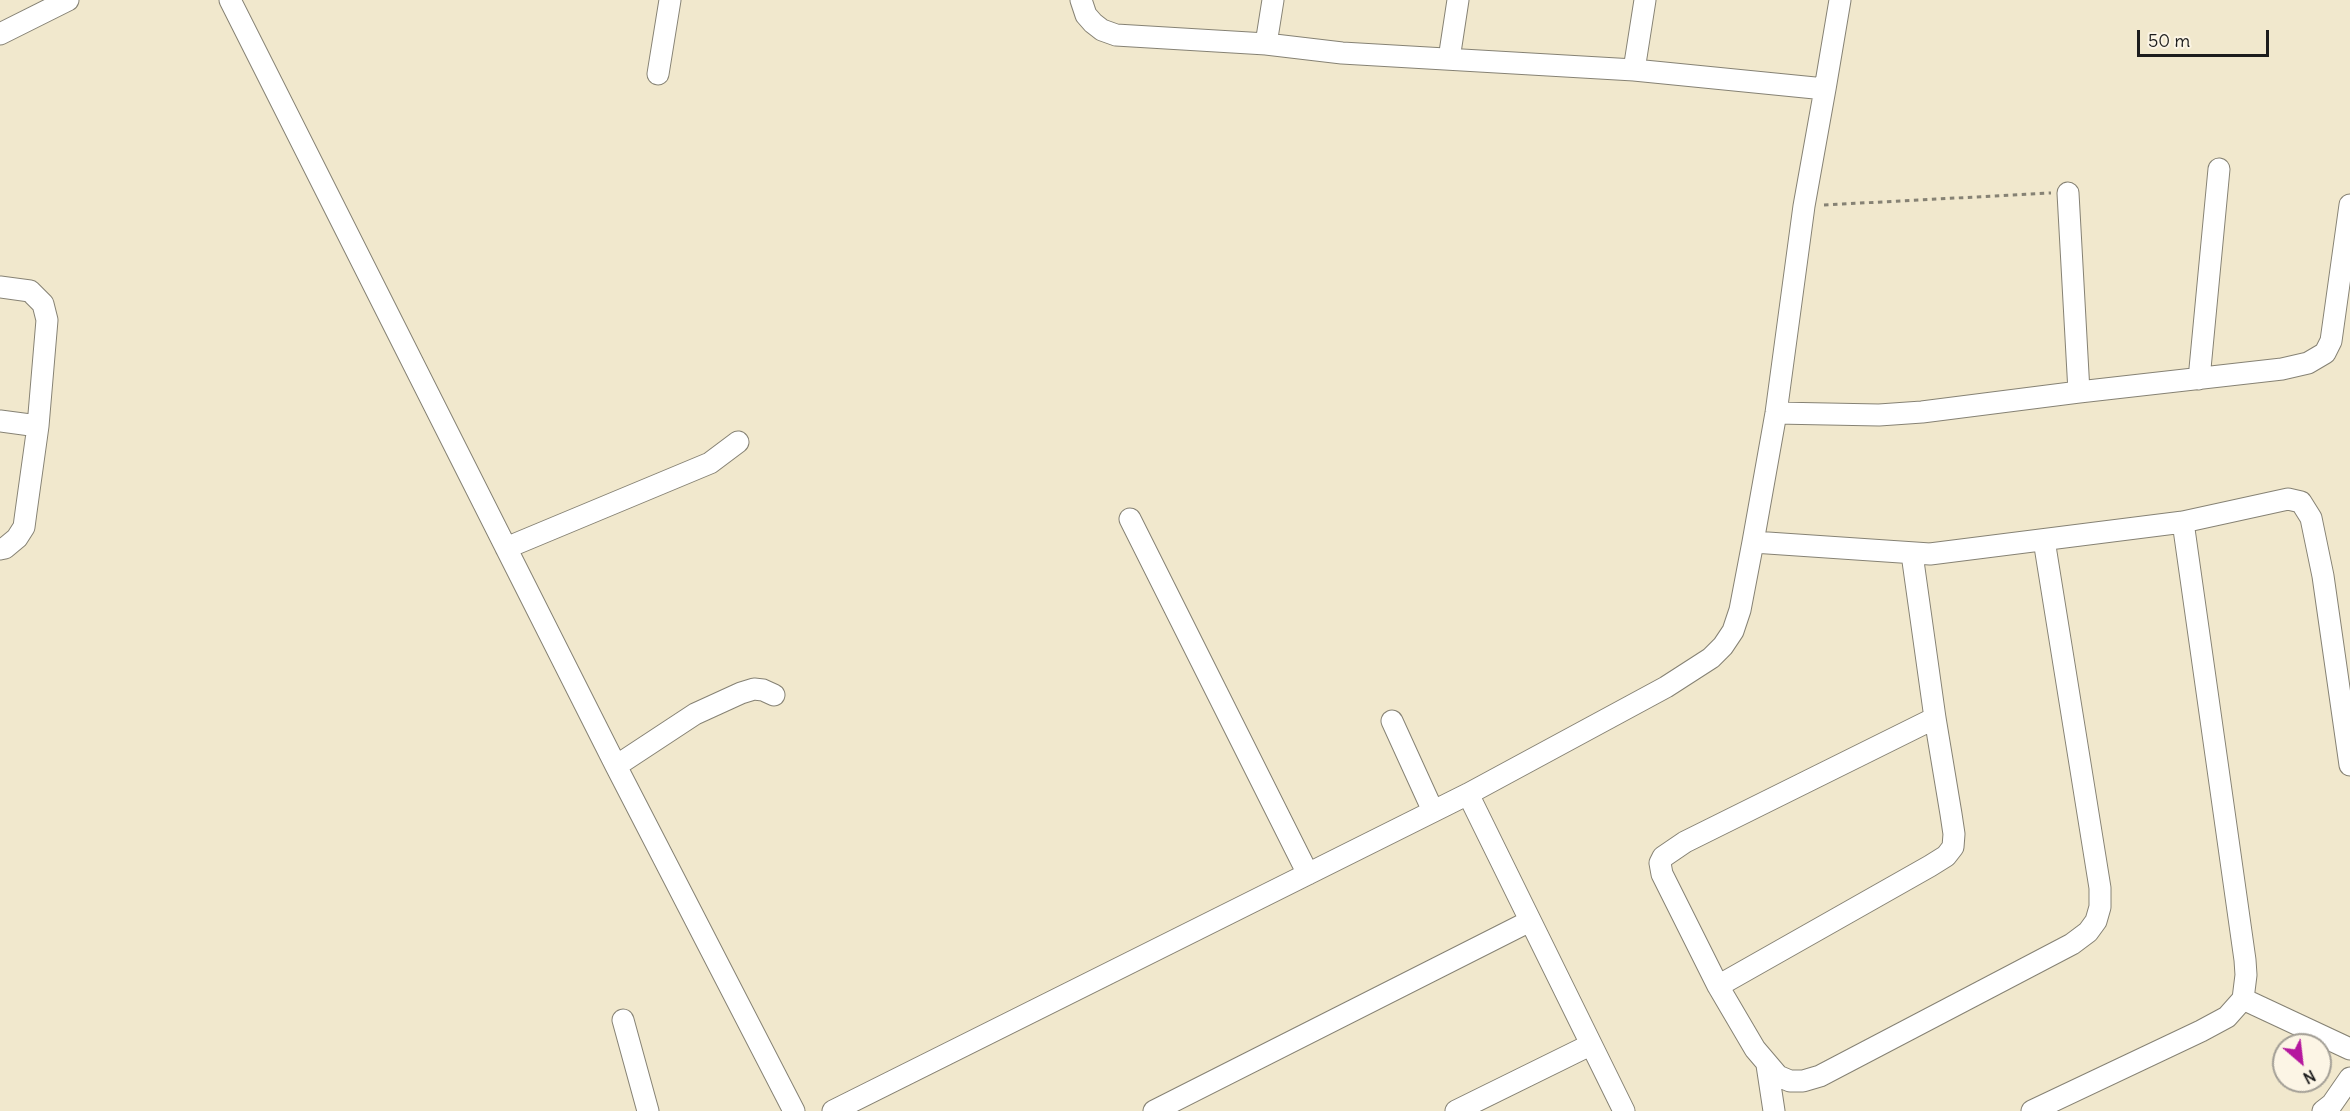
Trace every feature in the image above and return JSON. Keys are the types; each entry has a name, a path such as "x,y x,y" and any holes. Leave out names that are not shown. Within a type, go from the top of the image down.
{"street":[{"path":"0,34 68,0"},
{"path":"230,0 616,766 794,1111"},
{"path":"658,74 670,0"},
{"path":"1081,0 1086,15 1093,23 1102,30 1116,35 1266,44 1342,53 1634,70 1825,89"},
{"path":"1266,44 1273,0"},
{"path":"1449,59 1458,0"},
{"path":"1634,70 1645,0"},
{"path":"833,1111 1468,795 1666,687 1711,658 1724,646 1733,631 1740,610 1753,542 1776,413 1804,206 1840,0"},
{"path":"2199,379 2219,169"},
{"path":"2068,192 2079,392"},
{"path":"1776,413 1879,415 1922,412 2282,369 2308,363 2325,353 2331,342 2350,206"},
{"path":"0,287 30,291 38,297 46,310 47,320 38,426 24,527 12,543 0,549"},
{"path":"0,421 38,426"},
{"path":"507,548 701,467 738,442"},
{"path":"1753,542 1871,549 1912,554 1956,552 2183,522 2288,499 2301,502 2311,518 2323,576 2350,765"},
{"path":"1130,519 1308,874"},
{"path":"2032,1111 2210,1027 2227,1017 2243,999 2246,975 2183,522"},
{"path":"1935,718 1685,842 1663,857 1660,863 1662,874 1718,986 1755,1049 1778,1076 1790,1081 1803,1081 1820,1076 2073,944 2088,932 2096,921 2100,907 2100,888 2044,540"},
{"path":"1718,986 1946,856 1953,847 1954,834 1912,554"},
{"path":"616,766 695,714 741,693 754,689 774,695"},
{"path":"1392,721 1432,811"},
{"path":"1468,795 1624,1111"},
{"path":"1154,1111 1530,921"},
{"path":"2243,999 2350,1049"},
{"path":"623,1020 648,1111"},
{"path":"1456,1111 1590,1045"},
{"path":"1767,1065 1774,1111"},
{"path":"2323,1111 2332,1104 2350,1078"}],"path":[{"path":"1804,206 2068,192"}]}
